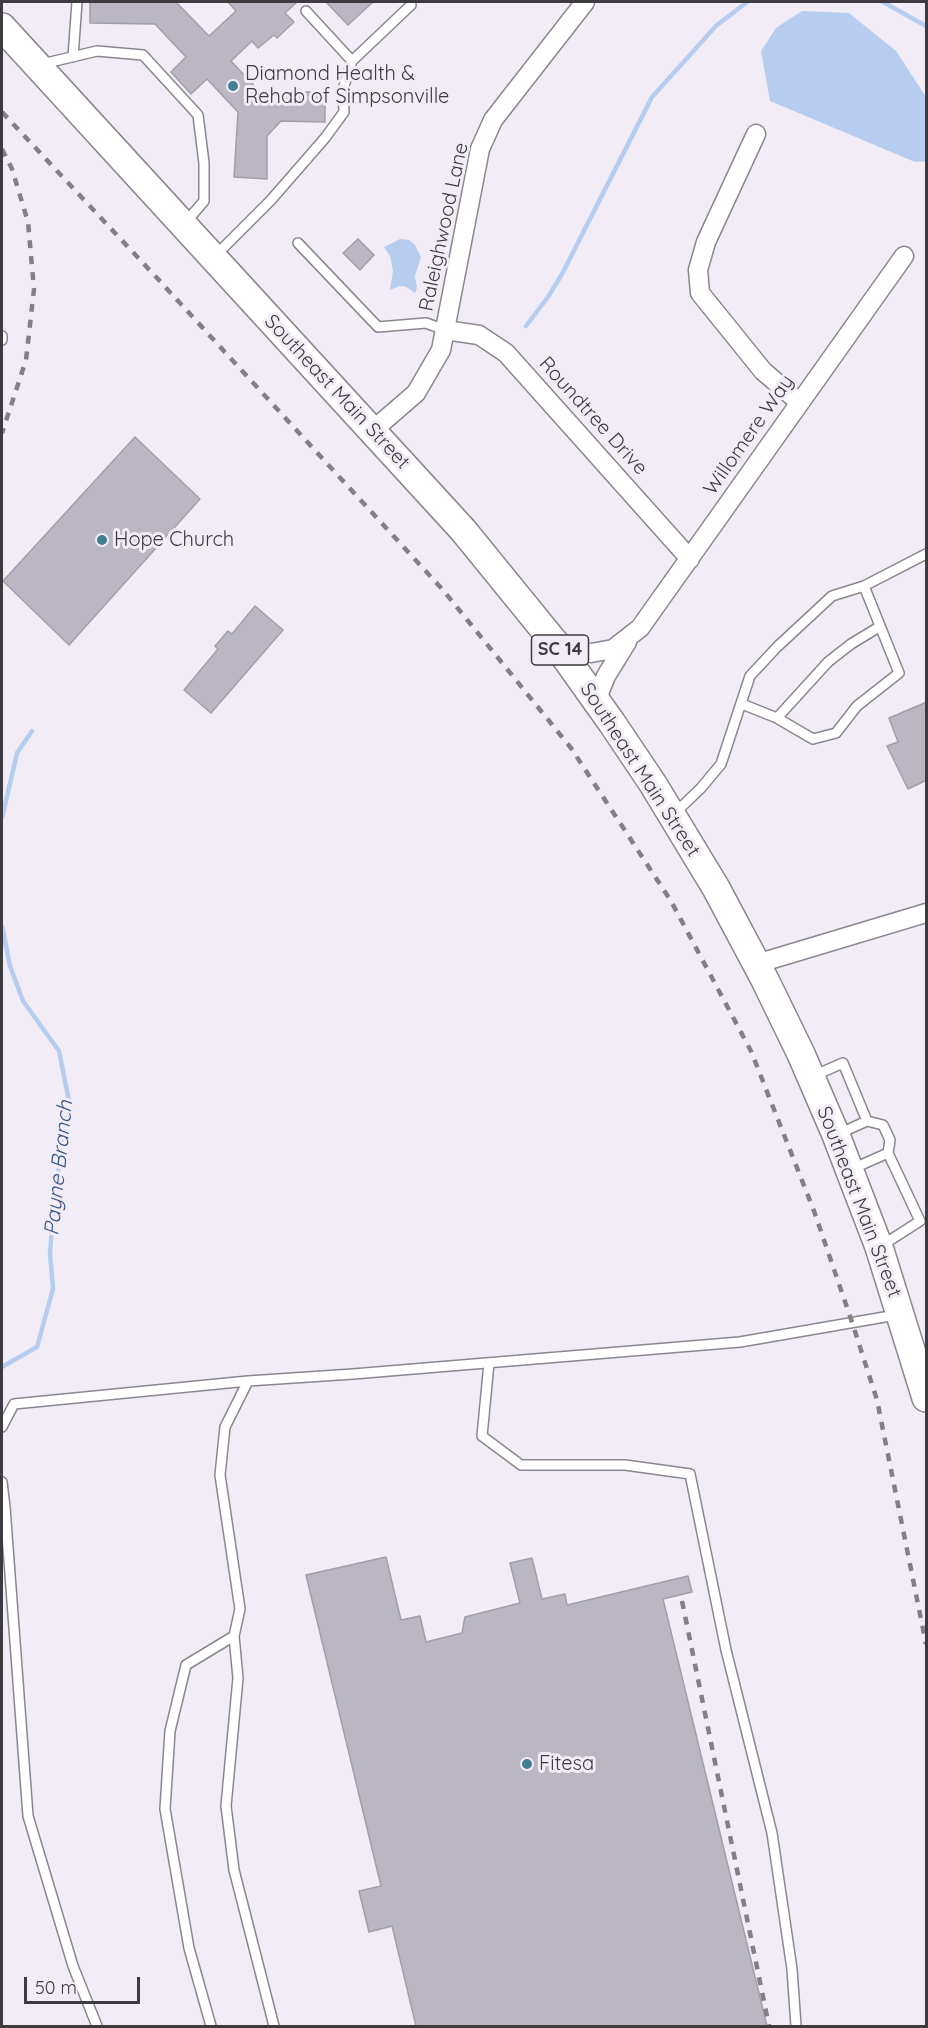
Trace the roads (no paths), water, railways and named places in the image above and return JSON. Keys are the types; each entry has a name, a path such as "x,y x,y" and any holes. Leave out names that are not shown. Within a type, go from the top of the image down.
{"main road":[{"name":"Southeast Main Street","path":"2,27 463,530 559,648 596,701 672,816 716,888 756,964 810,1077 836,1135 879,1247 927,1398"}],"street":[{"name":"Raleighwood Lane","path":"372,431 416,393 441,350 480,149 493,120 585,2"},
{"path":"756,134 706,243 698,270 700,293 763,371 799,402"},
{"name":"Willomere Way","path":"559,648 591,653 613,649 640,628 904,256"},
{"name":"Roundtree Drive","path":"446,330 479,335 506,353 690,559"},
{"name":"Willomere Way","path":"596,701 606,676 629,638"},
{"path":"756,964 927,913"}],"lane":[{"path":"73,57 77,2"},
{"path":"213,258 271,200 325,138 344,112 343,89 352,61 411,5"},
{"path":"306,11 352,61"},
{"path":"37,66 97,51 143,55 198,115 204,163 204,201 183,225"},
{"path":"298,243 378,327 426,323 446,330"},
{"path":"672,816 722,764 750,676 777,647 832,596 864,586 927,554"},
{"path":"742,704 777,718 813,738 836,733 857,706 898,673 864,586"},
{"path":"777,718 828,662 851,644 879,627"},
{"path":"810,1077 843,1063 867,1121"},
{"path":"836,1135 867,1121 883,1125 890,1140 888,1153 920,1221 879,1247"},
{"path":"850,1170 888,1153"},
{"path":"2,1427 14,1404 248,1381 740,1342 902,1314"},
{"path":"489,1363 482,1436 521,1465 625,1465 690,1474 726,1650 772,1833 792,1969 796,2026"},
{"path":"248,1381 225,1427 220,1475 240,1609 234,1636 238,1678 226,1806 234,1870 274,2026"},
{"path":"2,1482 28,1816 73,1965 97,2026"},
{"path":"2,1605 12,1599"},
{"path":"211,2026 189,1948 165,1809 170,1731 186,1665 234,1636"}],"water":[{"path":"802,11 849,13 896,51 926,97 926,161 915,162 770,101 761,51 776,28"},
{"path":"400,239 409,240 415,245 421,257 415,276 417,288 415,293 400,286 390,290 393,271 390,256 384,247"}],"waterway":[{"path":"526,326 562,274 652,97 716,26 747,2"},
{"path":"883,2 926,26"},
{"name":"Payne Branch","path":"2,818 17,753 32,731"},
{"name":"Payne Branch","path":"2,926 10,966 23,1001 59,1051 70,1106 55,1191 50,1253 53,1289 37,1347 2,1367"}],"railway":[{"path":"2,112 443,590 571,748 671,901 751,1051 814,1211 877,1400 926,1644"},
{"path":"2,149 12,169 28,222 34,289 26,360 2,433"},
{"path":"682,1601 769,2026"}],"place":[{"name":"Diamond Health & Rehab of Simpsonville","path":"233,86"},
{"name":"Hope Church","path":"102,540"},
{"name":"Fitesa","path":"527,1764"}]}
